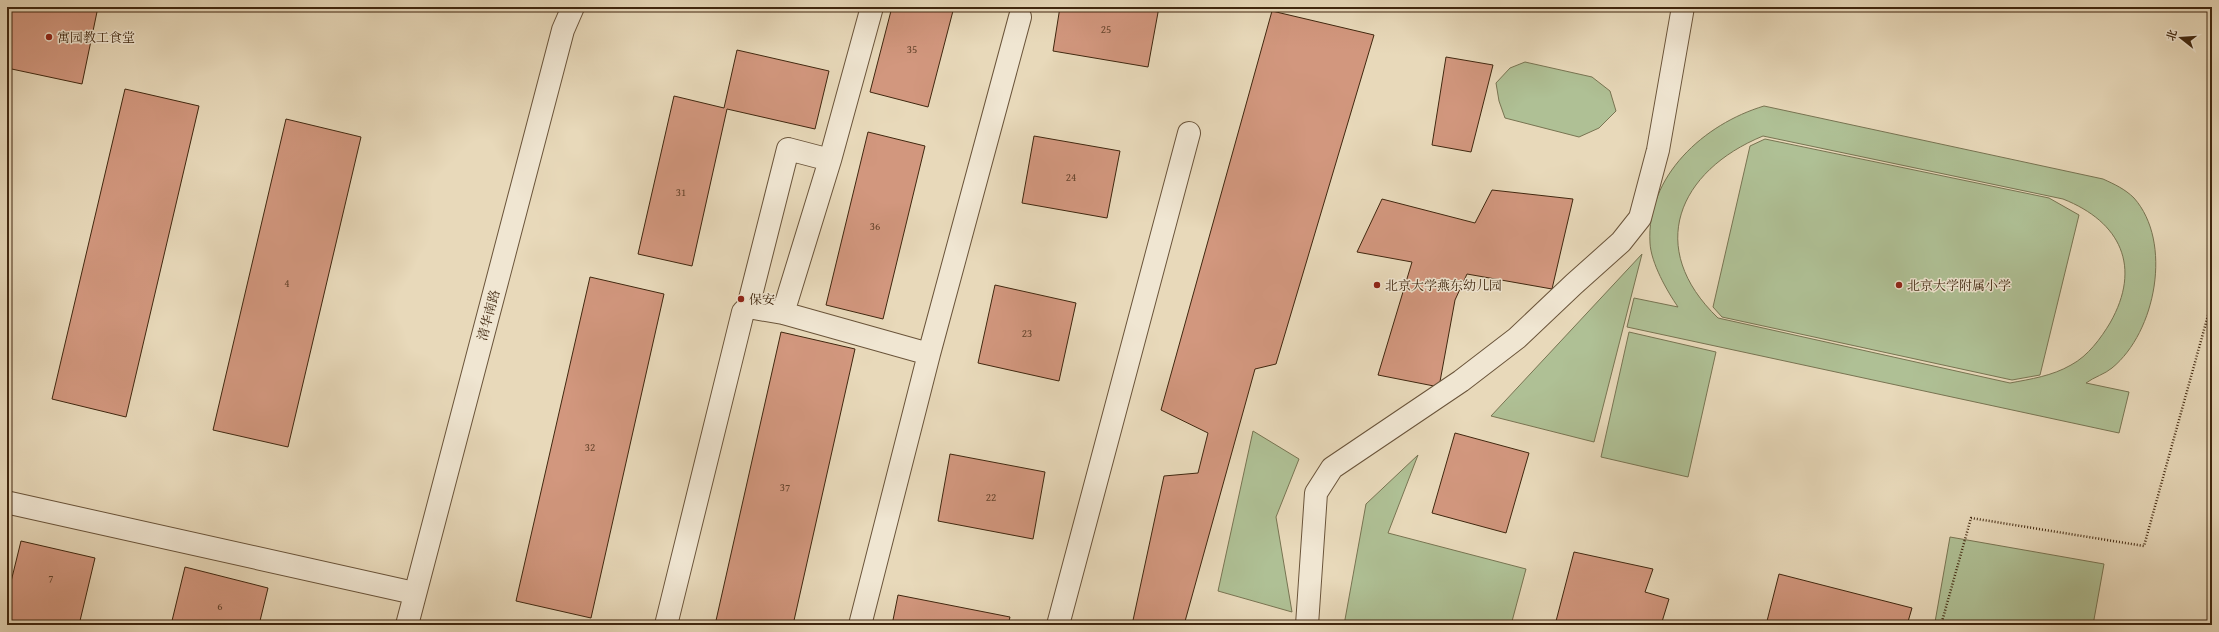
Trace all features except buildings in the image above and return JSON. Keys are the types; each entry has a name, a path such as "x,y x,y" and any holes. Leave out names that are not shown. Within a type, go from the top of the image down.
{"street":[{"name":"清华南路","path":"407,625 414,593 561,38 573,7"},
{"path":"783,313 830,160 872,7"},
{"path":"1307,625 1316,493 1332,468 1461,381 1517,338 1621,242 1640,218 1658,150 1683,7"},
{"path":"860,625 929,354 1020,16"},
{"path":"1058,625 1189,133"},
{"path":"666,625 743,312 748,307 788,149 830,160"},
{"path":"748,307 783,313 929,354"},
{"path":"10,503 414,593"}],"path":[{"path":"1941,625 1971,518 2144,546 2212,301"}],"green space":[{"path":"1525,62 1592,77 1610,91 1616,111 1599,128 1579,137 1505,118 1499,101 1496,83 1510,68"},
{"path":"1764,106 2103,179 2131,195 2146,216 2153,238 2156,262 2154,286 2149,310 2139,332 2127,352 2112,368 2086,383 2129,392 2119,433 1627,327 1634,298 1678,307 1656,268 1650,243 1651,219 1658,196 1668,175 1683,156 1701,140 1720,126 1742,114","holes":["1763,136 2063,199 2083,209 2099,220 2112,234 2120,249 2124,265 2124,283 2120,303 2102,335 2083,357 2064,369 2010,383 1718,318 1695,292 1682,265 1678,239 1681,214 1692,191 1710,169 1734,151"]},
{"path":"1765,139 2049,198 2079,215 2040,375 2012,380 1722,317 1713,307 1750,146"},
{"path":"1642,254 1594,442 1491,416"},
{"path":"1629,332 1716,352 1688,477 1601,457"},
{"path":"1253,431 1299,459 1276,517 1292,612 1218,591"},
{"path":"1418,455 1388,533 1526,569 1511,625 1344,625 1366,504"},
{"path":"1950,537 2104,564 2093,625 1953,625 1935,622"}],"place":[{"name":"寓园教工食堂","path":"49,37"},
{"name":"北京大学燕东幼儿园","path":"1377,285"},
{"name":"北京大学附属小学","path":"1899,285"},
{"name":"保安","path":"741,299"}]}
